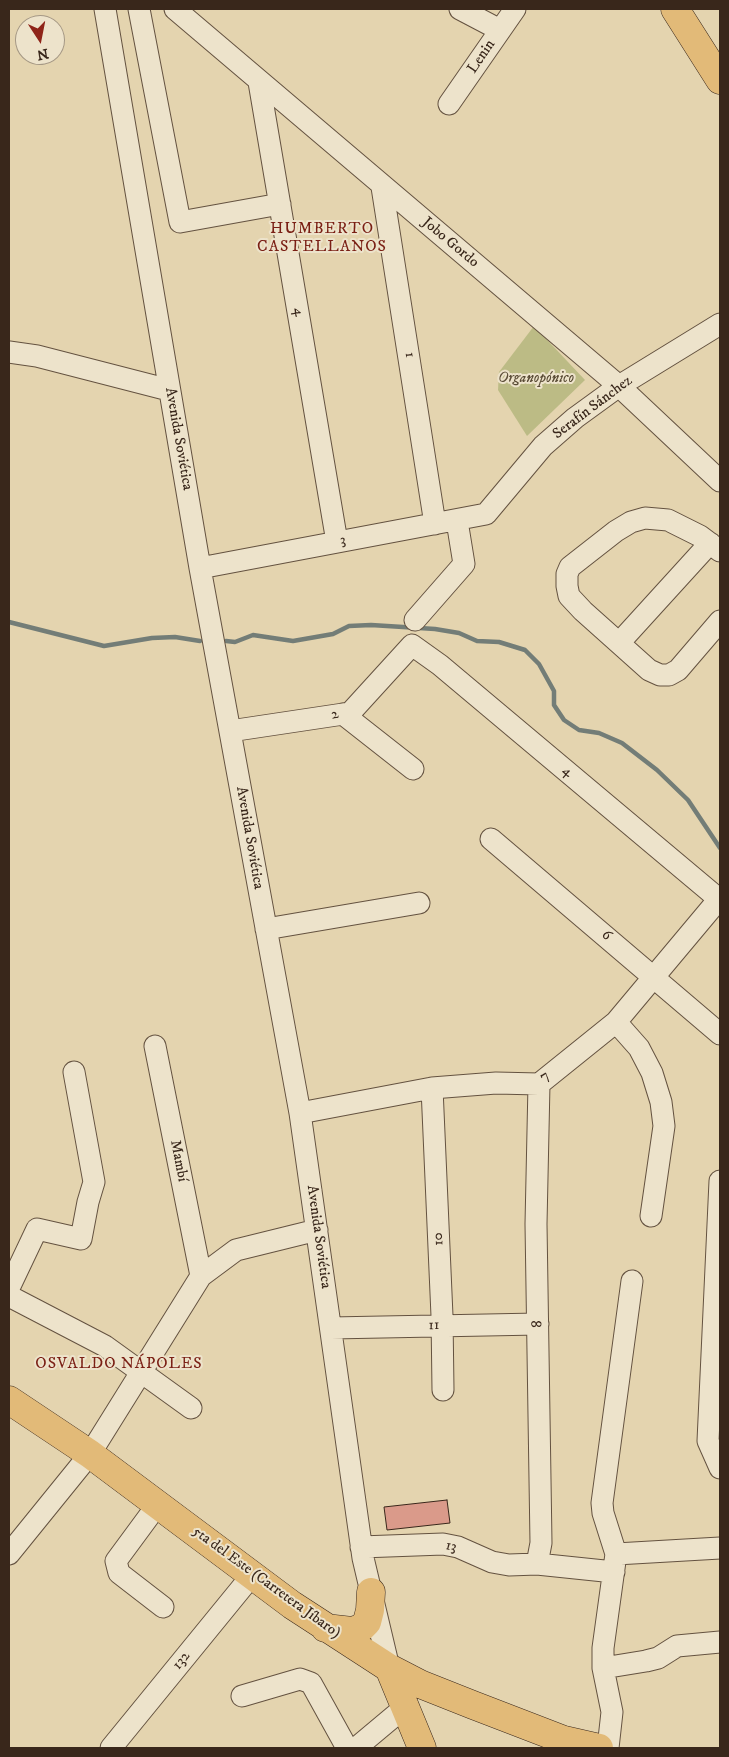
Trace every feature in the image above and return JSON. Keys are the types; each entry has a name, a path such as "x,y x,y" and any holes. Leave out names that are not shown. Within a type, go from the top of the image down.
{"main road":[{"path":"675,9 720,80"},
{"name":"5ta del Este (Carretera Jíbaro)","path":"9,1400 90,1454 325,1628 389,1668 420,1684 564,1740 599,1748"},
{"path":"325,1628 352,1631 361,1628 367,1622 370,1610 370,1592"},
{"path":"389,1668 420,1743"},
{"path":"420,1743 420,1715 430,1702 444,1698 473,1705"}],"street":[{"name":"Avenida Soviética","path":"105,9 200,568 300,1114 362,1547 370,1592 389,1668"},
{"path":"139,9 180,222 280,204"},
{"name":"Jobo Gordo","path":"175,9 382,187 619,386 717,473"},
{"path":"460,9 500,30"},
{"name":"Lenin","path":"449,104 515,9"},
{"name":"4","path":"259,82 337,542"},
{"name":"1","path":"382,187 435,524"},
{"name":"Serafín Sánchez","path":"486,514 543,446 575,418 619,386 720,324"},
{"path":"9,352 37,356 169,390"},
{"name":"3","path":"200,568 486,514"},
{"path":"619,643 715,547 668,520 644,518 631,522 616,531 570,567 567,574 569,596 583,612 649,670 660,675 669,675 678,670 720,621"},
{"path":"415,620 464,564 457,521"},
{"name":"4","path":"412,645 440,665 720,900"},
{"name":"2","path":"230,731 350,713 412,645"},
{"path":"343,714 413,769"},
{"name":"6","path":"491,839 720,1034"},
{"name":"7","path":"300,1114 432,1088 496,1083 539,1084 616,1022 720,900"},
{"path":"266,929 419,904"},
{"path":"616,1022 639,1048 652,1073 662,1102 664,1126 651,1216"},
{"name":"Mambí","path":"155,1046 201,1276"},
{"path":"9,1288 37,1229 82,1239 88,1202 94,1182 74,1072"},
{"name":"8","path":"537,1564 541,1543 536,1224 539,1084"},
{"name":"10","path":"432,1088 443,1390"},
{"path":"720,1181 708,1441 720,1468"},
{"path":"9,1554 90,1454 139,1372 201,1276 236,1250 317,1230"},
{"path":"608,1748 612,1712 603,1668 603,1648 615,1563 603,1513 604,1481 632,1281"},
{"path":"9,1296 105,1346 191,1408"},
{"name":"11","path":"331,1328 538,1324"},
{"path":"158,1504 116,1561 119,1574 163,1607"},
{"name":"13","path":"362,1547 443,1544 458,1547 492,1562 509,1565 615,1563 720,1548"},
{"name":"132","path":"111,1748 252,1574"},
{"path":"603,1668 646,1662 658,1658 677,1646 720,1642"},
{"path":"242,1696 300,1679 311,1683 358,1746 405,1707"}],"green space":[{"name":"Organopónico","path":"534,326 585,380 527,436 498,390 499,372"}],"building":[{"path":"447,1500 450,1523 387,1530 384,1507"}],"waterway":[{"path":"9,622 104,646 152,638 175,637 200,641"},
{"path":"226,641 235,642 253,635 293,641 333,634 349,626 371,625 435,629 459,633 477,641 499,642 525,650 539,664 554,691 554,705 564,720 579,730 599,733 622,743 657,770 688,800 720,848"}],"district":[{"name":"HUMBERTO CASTELLANOS","path":"322,239"},
{"name":"OSVALDO NÁPOLES","path":"119,1365"}]}
